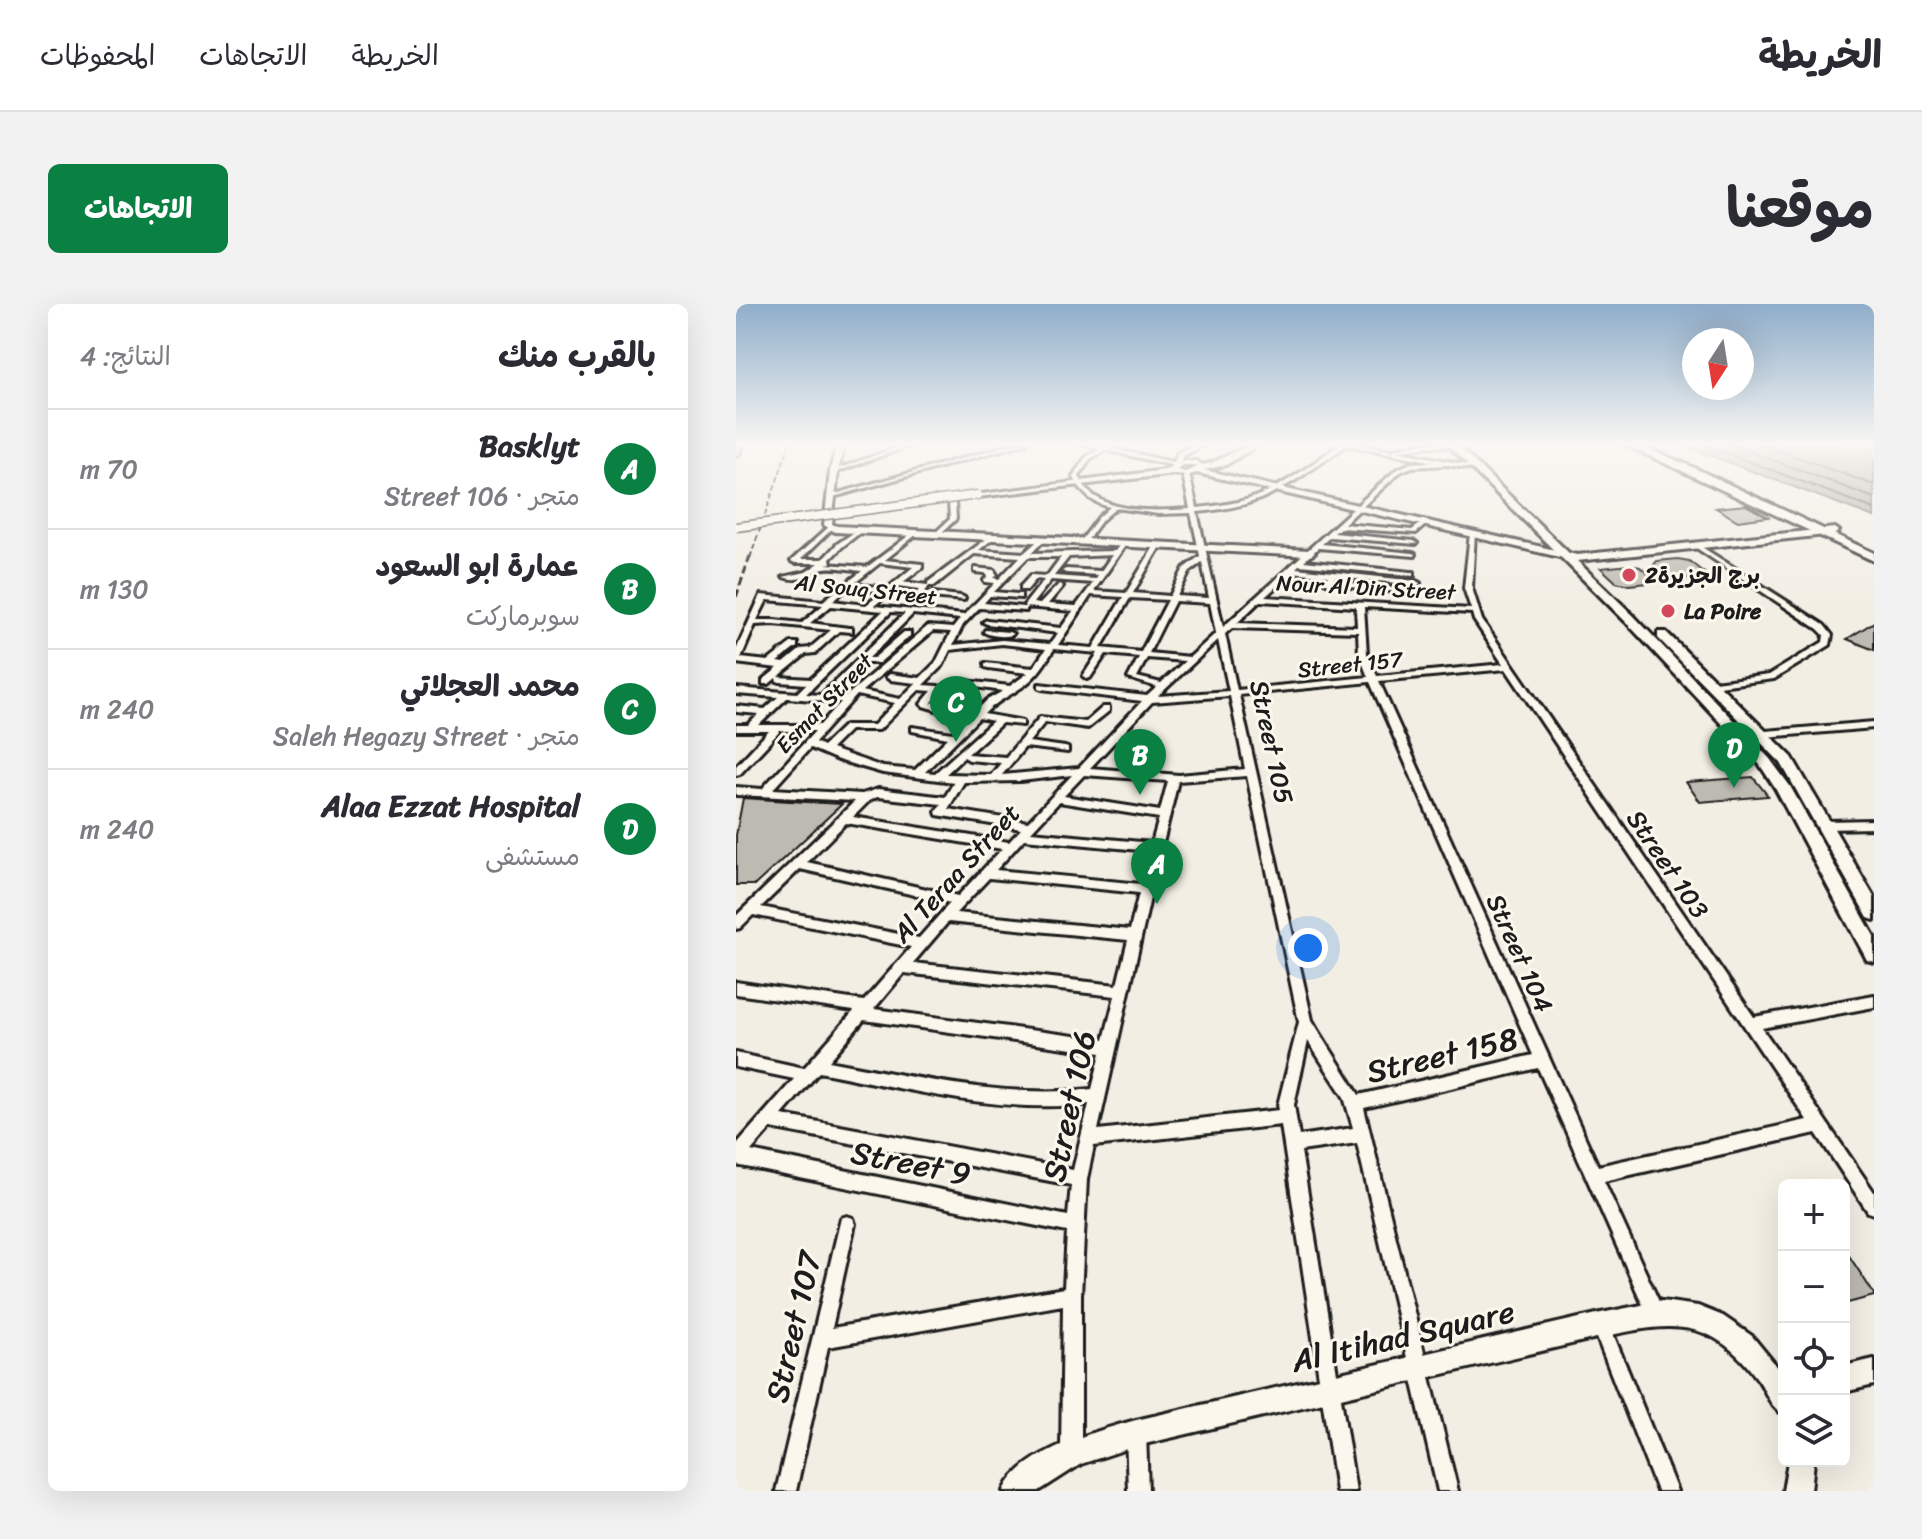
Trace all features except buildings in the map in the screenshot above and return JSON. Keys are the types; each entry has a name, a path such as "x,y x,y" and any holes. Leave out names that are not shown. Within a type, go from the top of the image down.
{"highway":[{"path":"1748,498 1807,525 1835,531 1874,549"},
{"path":"1761,498 1874,557"}],"main road":[{"path":"1509,498 1714,685 1793,768 1874,913"},
{"path":"1527,545 1564,550 1742,736 1782,786 1874,954"}],"street":[{"path":"831,498 829,520 795,561 868,569"},
{"path":"736,527 953,498"},
{"path":"829,520 959,498"},
{"path":"829,520 966,498"},
{"path":"1095,498 1115,506 1153,511 1195,511 1253,498"},
{"name":"Street 105","path":"1192,498 1214,601 1225,628 1235,694 1305,1021 1355,1103 1448,1491"},
{"path":"1321,498 1527,545 1564,550 1692,547 1821,528"},
{"path":"1359,507 1369,498"},
{"path":"937,534 953,519 952,502"},
{"path":"1084,541 1100,519 1115,506"},
{"name":"Al Teraa Street","path":"736,1157 945,917 1079,771 1190,659 1359,507"},
{"path":"829,520 859,531 1158,545 1204,552 1413,555"},
{"path":"1341,526 1414,532 1426,522"},
{"path":"1564,550 1807,525"},
{"path":"787,577 810,576 859,531"},
{"path":"805,624 915,533"},
{"name":"Street 103","path":"1473,533 1468,588 1473,611 1507,666 1874,1206"},
{"path":"1330,535 1414,543"},
{"path":"931,584 992,537"},
{"path":"824,751 848,727 876,728 920,684 949,648 954,630 965,617 1042,539"},
{"path":"1675,539 1821,627 1828,635 1827,643 1771,677 1714,685"},
{"path":"888,794 974,716 1035,671 1124,543"},
{"path":"1087,676 1158,545"},
{"path":"972,552 1025,556 1117,553"},
{"path":"1162,686 1132,679 1190,566 1204,552"},
{"path":"1299,563 1411,570 1311,552"},
{"path":"1025,607 1066,556"},
{"path":"868,607 920,565 879,561"},
{"path":"978,570 991,572 988,574 993,575 988,580 1000,581"},
{"path":"1290,570 1332,575 1330,583 1415,587"},
{"path":"1066,571 1101,577"},
{"path":"1024,588 1033,578 1101,577"},
{"path":"897,584 926,587 918,593 961,598"},
{"path":"1041,607 1059,586"},
{"path":"863,587 889,590"},
{"path":"1090,593 1214,601"},
{"path":"988,594 1018,596"},
{"path":"823,698 917,612 941,596"},
{"name":"Al Souq Street","path":"752,623 763,598 965,617"},
{"name":"Nour Al Din Street","path":"1257,599 1316,607 1360,605 1473,611"},
{"path":"977,605 1079,609"},
{"name":"Street 104","path":"1360,605 1363,654 1656,1315"},
{"path":"799,696 890,609"},
{"path":"785,666 736,660 752,623 805,624 849,630"},
{"path":"1006,638 988,627 1017,625 1064,631"},
{"path":"1006,638 1017,625"},
{"name":"Esmat Street","path":"765,792 851,696 930,628 954,630"},
{"path":"1225,628 1360,630"},
{"path":"766,682 804,650 812,651 837,629"},
{"path":"862,660 876,661 907,634"},
{"path":"949,648 1006,638 1054,646 1190,659"},
{"path":"770,664 794,645"},
{"path":"988,665 1035,671"},
{"name":"Street 157","path":"1042,686 1149,699 1235,694 1507,666"},
{"path":"827,669 850,671"},
{"path":"890,677 905,678 939,690 926,704"},
{"path":"888,695 905,678"},
{"path":"780,679 813,682"},
{"path":"968,683 1011,689"},
{"path":"736,691 823,698 851,696 902,702"},
{"path":"958,691 932,707 1020,723"},
{"path":"751,727 785,695"},
{"path":"736,709 765,712"},
{"path":"993,779 1042,719 1087,726 1106,709"},
{"path":"936,777 1001,719"},
{"path":"1742,736 1868,725 1874,736"},
{"path":"736,772 778,727"},
{"path":"736,728 821,728"},
{"path":"915,729 954,736"},
{"path":"808,743 862,764 911,774 961,779 1079,771 1174,778 1252,772"},
{"path":"1022,744 1065,750"},
{"path":"969,757 1009,760"},
{"name":"Street 106","path":"1071,1452 1074,1225 1079,1179 1174,778"},
{"path":"961,779 942,812 1025,830 1156,847"},
{"path":"736,791 864,798 888,794 947,801"},
{"path":"736,924 864,798"},
{"path":"1055,798 1164,815"},
{"path":"844,819 1010,846"},
{"path":"1826,825 1874,824"},
{"path":"797,864 960,901"},
{"path":"986,873 1146,889"},
{"path":"750,910 922,944"},
{"path":"945,917 1136,936"},
{"path":"901,967 1123,991"},
{"path":"736,988 1108,1047"},
{"path":"1750,1024 1874,1001"},
{"name":"Street 105","path":"1305,1021 1286,1093 1287,1117 1346,1491"},
{"path":"736,1060 1021,1100 1058,1101 1097,1096"},
{"name":"Street 158","path":"1355,1103 1542,1060"},
{"path":"1087,1139 1287,1117"},
{"path":"768,1120 1079,1179"},
{"path":"1594,1175 1818,1125"},
{"path":"1292,1145 1363,1134"},
{"name":"Street 9","path":"736,1157 1074,1225"},
{"name":"Street 107","path":"786,1491 847,1224"},
{"path":"821,1339 1072,1295"},
{"name":"Al Itihad Square","path":"1018,1491 1043,1467 1071,1452 1136,1433 1601,1325 1656,1315 1681,1314 1708,1322 1735,1338 1760,1363 1778,1388"},
{"path":"1601,1325 1667,1491"},
{"path":"1850,1378 1874,1372"},
{"path":"1136,1433 1138,1491"},
{"path":"1797,1491 1800,1467"}],"water":[{"path":"1824,498 1874,498 1874,517"}],"railway":[{"path":"750,558 771,498"},
{"path":"736,597 750,556"}],"place":[{"name":"برج الجزيرة2","path":"1629,575"},
{"name":"La Poire","path":"1668,611"},
{"name":"محمد العجلاتي","path":"956,742"},
{"name":"Alaa Ezzat Hospital","path":"1734,788"},
{"name":"عمارة ابو السعود","path":"1140,795"},
{"name":"Basklyt","path":"1157,904"}]}
